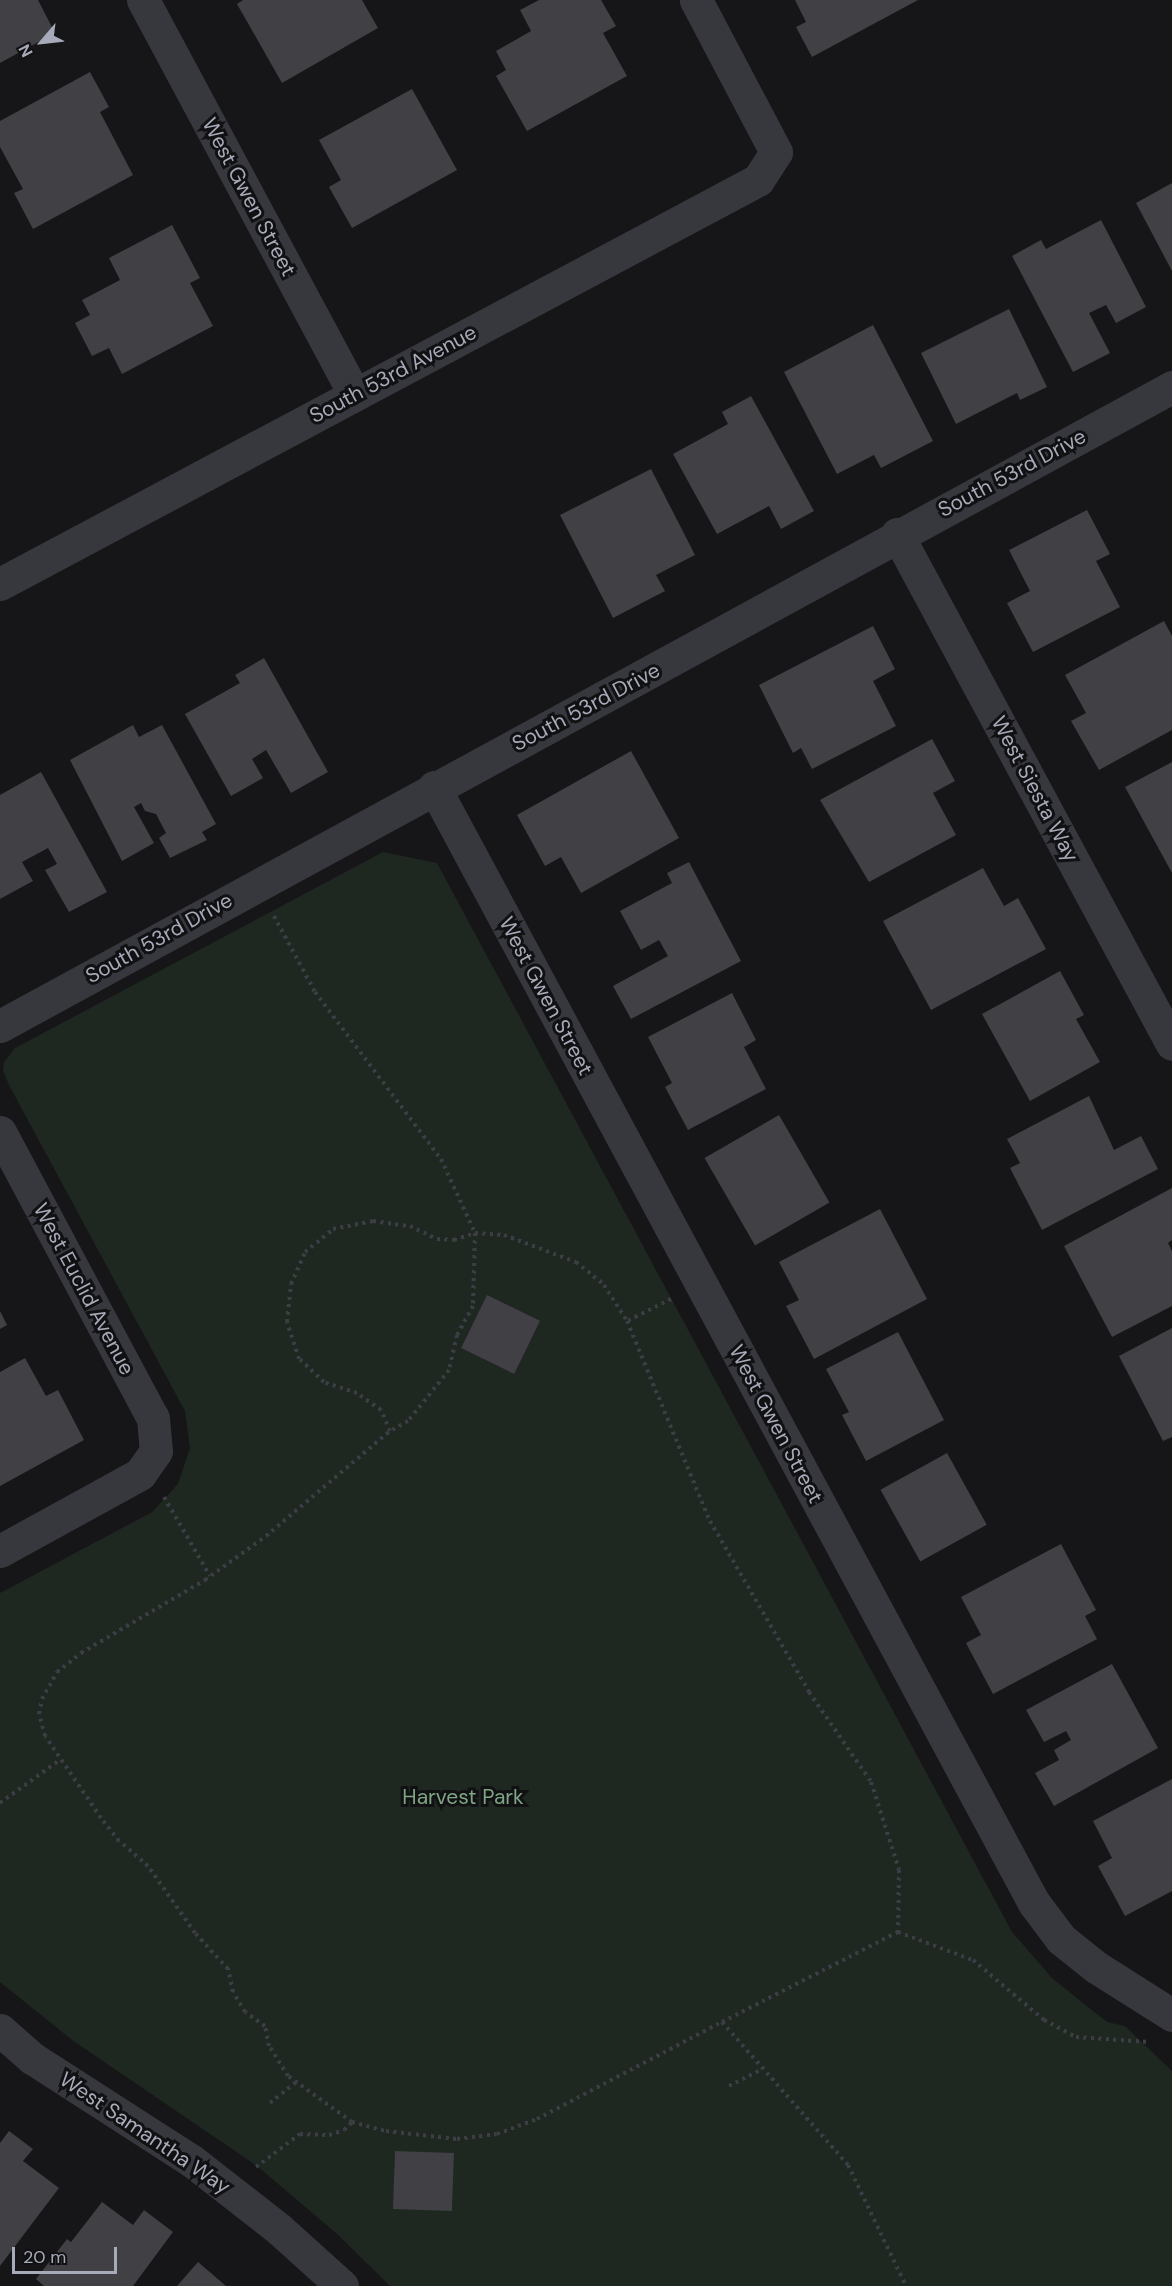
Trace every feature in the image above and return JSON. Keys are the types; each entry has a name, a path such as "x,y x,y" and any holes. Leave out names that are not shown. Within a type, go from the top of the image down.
{"street":[{"name":"West Gwen Street","path":"142,0 355,395"},
{"name":"South 53rd Avenue","path":"0,584 758,180 776,152 696,0"},
{"name":"South 53rd Drive","path":"0,1026 434,787 644,677 897,534 1172,387"},
{"name":"West Siesta Way","path":"897,534 1172,1044"},
{"name":"West Gwen Street","path":"434,787 1034,1903 1070,1946 1096,1967 1168,2003"},
{"name":"West Euclid Avenue","path":"0,1132 153,1418 156,1451 140,1474 0,1551"},
{"name":"West Samantha Way","path":"0,2030 33,2058 192,2161 279,2229 342,2286"}],"path":[{"path":"269,907 315,992 441,1159 475,1233 473,1305 457,1335 449,1370 408,1420 390,1431 266,1536 210,1576 81,1653 57,1672 42,1699 39,1714 45,1736 119,1841 148,1866 195,1933 228,1969 239,2002 245,2012 265,2026 269,2046 296,2082 352,2122 386,2131 457,2139 497,2134 537,2119 898,1932 973,1960 1020,2002 1076,2037 1150,2042"},
{"path":"390,1431 381,1410 357,1393 324,1382 299,1359 287,1322 291,1284 305,1252 333,1229 373,1221 410,1226 437,1239 454,1240 475,1233 515,1239 576,1262 604,1285 627,1321 710,1521 809,1692 871,1782 899,1870 898,1932"},
{"path":"627,1321 674,1298"},
{"path":"162,1494 210,1576"},
{"path":"0,1803 61,1759"},
{"path":"722,2022 762,2068 801,2107 849,2164 906,2286"},
{"path":"729,2086 762,2068"},
{"path":"270,2103 296,2082"},
{"path":"249,2174 300,2134 328,2135 344,2130 352,2122"}],"green space":[{"name":"Harvest Park","path":"383,852 437,863 1012,1932 1053,1979 1107,2022 1125,2026 1172,2071 1172,2286 390,2286 336,2233 257,2166 72,2040 0,1982 0,1593 152,1512 178,1484 190,1448 185,1411 10,1087 3,1071 4,1062 15,1048"}],"building":[{"path":"0,0 38,0 55,33 0,63"},
{"path":"243,0 362,0 378,28 282,83 237,4"},
{"path":"539,0 601,0 616,26 603,33 627,76 527,131 496,76 506,70 496,51 531,31 520,10"},
{"path":"795,0 918,0 812,57 796,27 806,22"},
{"path":"90,72 109,107 100,112 133,175 33,229 14,193 23,189 0,147 0,121"},
{"path":"412,89 457,170 352,228 329,187 341,180 319,140"},
{"path":"1172,183 1172,271 1136,203"},
{"path":"1101,220 1146,307 1116,323 1106,305 1089,313 1110,353 1073,372 1012,256 1041,240 1046,249"},
{"path":"172,225 200,278 190,283 213,326 122,374 109,348 92,356 75,323 90,315 82,300 120,280 109,258"},
{"path":"1009,309 1047,387 1020,400 1017,393 956,424 921,353"},
{"path":"873,325 933,441 881,468 874,455 837,474 784,372"},
{"path":"751,396 814,511 781,529 769,506 717,534 673,454 728,424 722,412"},
{"path":"651,469 695,555 656,575 665,591 613,618 560,515"},
{"path":"1087,510 1110,554 1096,561 1120,607 1033,652 1007,603 1030,591 1009,550"},
{"path":"1164,621 1172,636 1172,730 1099,770 1071,721 1086,713 1065,675"},
{"path":"873,626 895,669 873,681 896,726 812,769 801,748 793,753 759,685"},
{"path":"264,658 328,772 291,793 266,750 252,759 263,778 231,796 185,714 240,683 235,675"},
{"path":"133,725 139,737 162,725 216,824 202,832 207,840 170,858 159,838 166,833 156,814 145,811 141,803 134,807 154,843 122,861 70,760"},
{"path":"932,739 955,781 933,793 956,835 869,882 820,800"},
{"path":"631,751 679,838 581,893 561,857 545,866 517,815"},
{"path":"1172,762 1172,873 1125,787"},
{"path":"41,772 107,892 69,912 45,870 57,864 48,848 22,862 33,881 0,899 0,795"},
{"path":"689,862 741,961 631,1019 613,986 668,956 659,940 641,950 620,911 672,883 667,873"},
{"path":"983,868 1004,906 1018,898 1046,949 931,1010 883,921"},
{"path":"1060,971 1084,1015 1076,1019 1100,1062 1030,1101 982,1014"},
{"path":"732,993 756,1040 744,1047 766,1089 688,1130 665,1087 672,1083 648,1037"},
{"path":"1089,1096 1114,1150 1141,1136 1158,1169 1042,1230 1010,1168 1020,1163 1007,1139"},
{"path":"779,1115 829,1202 755,1245 705,1158"},
{"path":"1172,1188 1172,1240 1168,1243 1172,1251 1172,1306 1112,1337 1064,1246"},
{"path":"880,1209 927,1299 814,1359 786,1306 799,1300 779,1262"},
{"path":"487,1295 540,1321 514,1374 461,1348"},
{"path":"0,1311 7,1325 0,1329"},
{"path":"1172,1328 1172,1437 1163,1441 1119,1356"},
{"path":"898,1332 944,1420 866,1461 842,1415 849,1412 826,1369"},
{"path":"25,1358 46,1396 58,1390 84,1440 0,1486 0,1372"},
{"path":"947,1453 987,1525 920,1562 881,1490"},
{"path":"1061,1544 1096,1610 1085,1616 1097,1639 993,1694 966,1643 981,1635 961,1597"},
{"path":"1112,1664 1158,1748 1054,1806 1035,1773 1059,1760 1054,1750 1071,1740 1066,1731 1044,1742 1026,1710"},
{"path":"1172,1779 1172,1891 1125,1916 1098,1866 1112,1858 1093,1821"},
{"path":"9,2131 33,2149 23,2161 59,2188 0,2266 0,2143"},
{"path":"395,2151 454,2153 452,2211 393,2209"},
{"path":"102,2202 133,2225 144,2210 173,2232 133,2286 44,2286 36,2279 67,2239 71,2242"},
{"path":"198,2262 226,2286 177,2286"}]}
